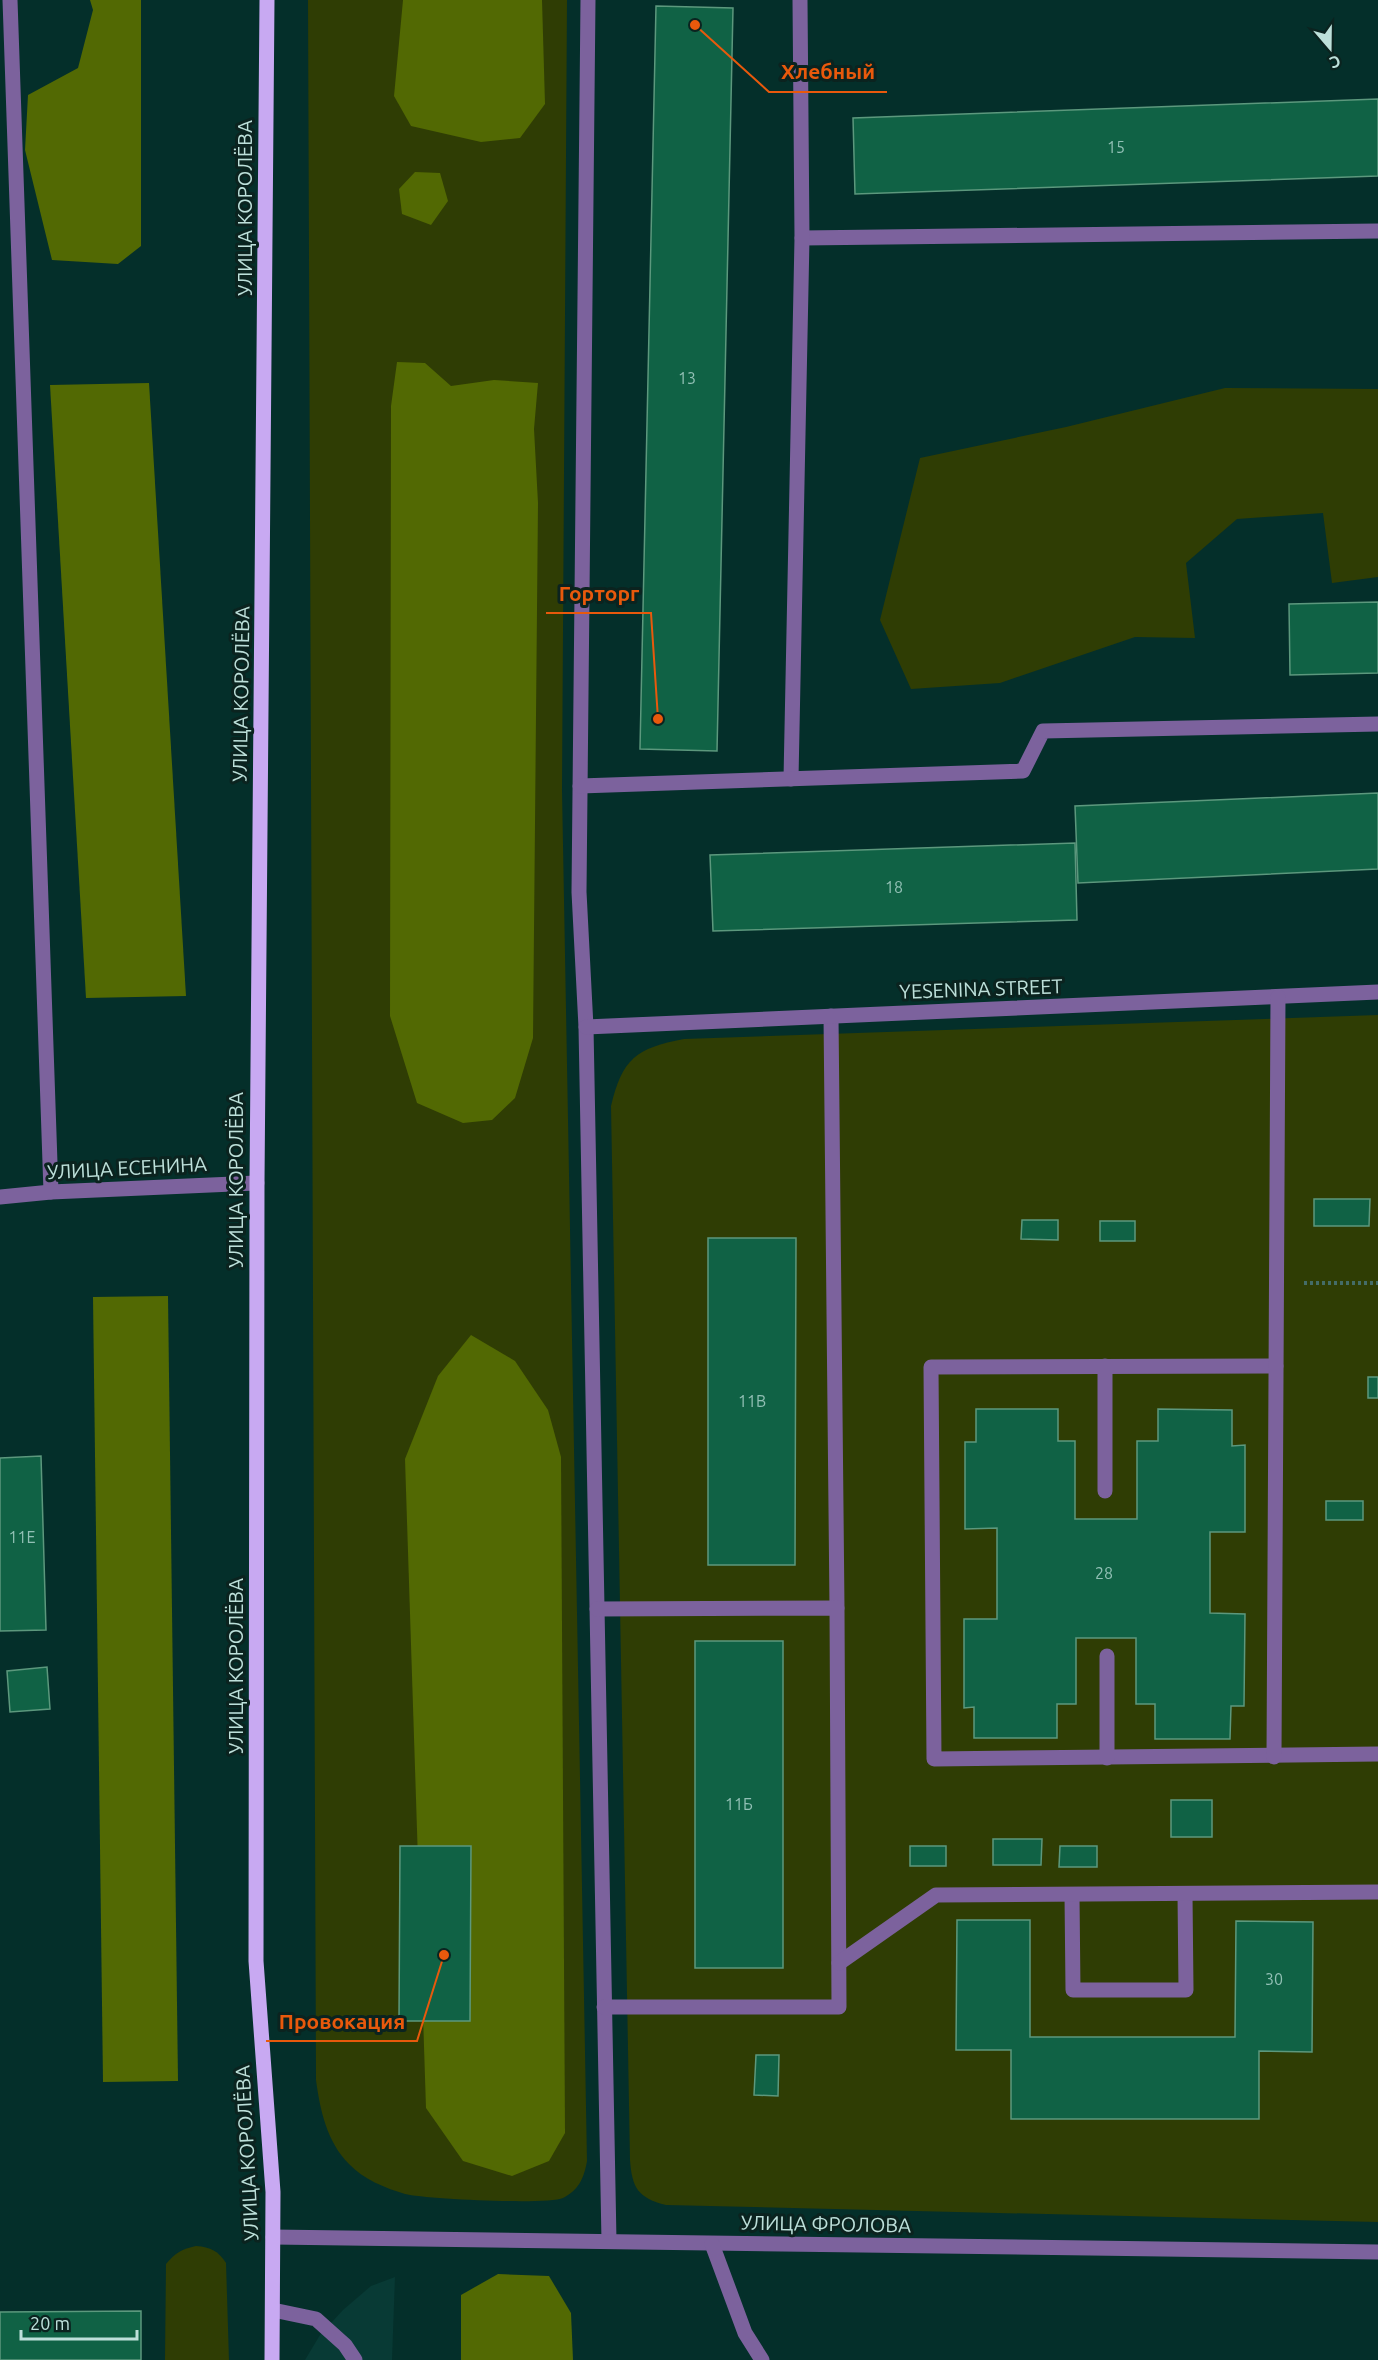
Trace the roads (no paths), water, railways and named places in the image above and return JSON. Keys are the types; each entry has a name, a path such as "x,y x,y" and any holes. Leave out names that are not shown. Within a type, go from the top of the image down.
{"main road":[{"name":"УЛИЦА КОРОЛЁВА","path":"267,0 257,1183 256,1961 273,2192 272,2360"}],"street":[{"path":"10,0 51,1192"},
{"path":"588,0 579,892 586,1027 609,2241"},
{"path":"791,779 802,238 800,0"},
{"path":"802,238 1378,231"},
{"path":"580,786 1023,771 1043,731 1378,724"},
{"name":"YESENINA STREET","path":"586,1027 1378,992"},
{"path":"1274,1757 1278,997"},
{"path":"604,2007 839,2007 831,1016"},
{"name":"УЛИЦА ЕСЕНИНА","path":"0,1197 51,1192 257,1183"},
{"path":"1105,1366 1106,1491"},
{"path":"1276,1366 932,1367 934,1759 1274,1757 1378,1754"},
{"path":"597,1609 837,1608"},
{"path":"1107,1656 1107,1758"},
{"path":"839,1963 936,1895 1378,1892"},
{"path":"1072,1895 1073,1990 1163,1990 1186,1989 1185,1894"},
{"name":"УЛИЦА ФРОЛОВА","path":"273,2237 1378,2252"},
{"path":"712,2244 745,2333 762,2360"},
{"path":"273,2310 316,2319 345,2345 355,2360"}],"place":[{"name":"Хлебный","path":"695,25"},
{"name":"Горторг","path":"658,719"},
{"name":"Провокация","path":"444,1955"}]}
